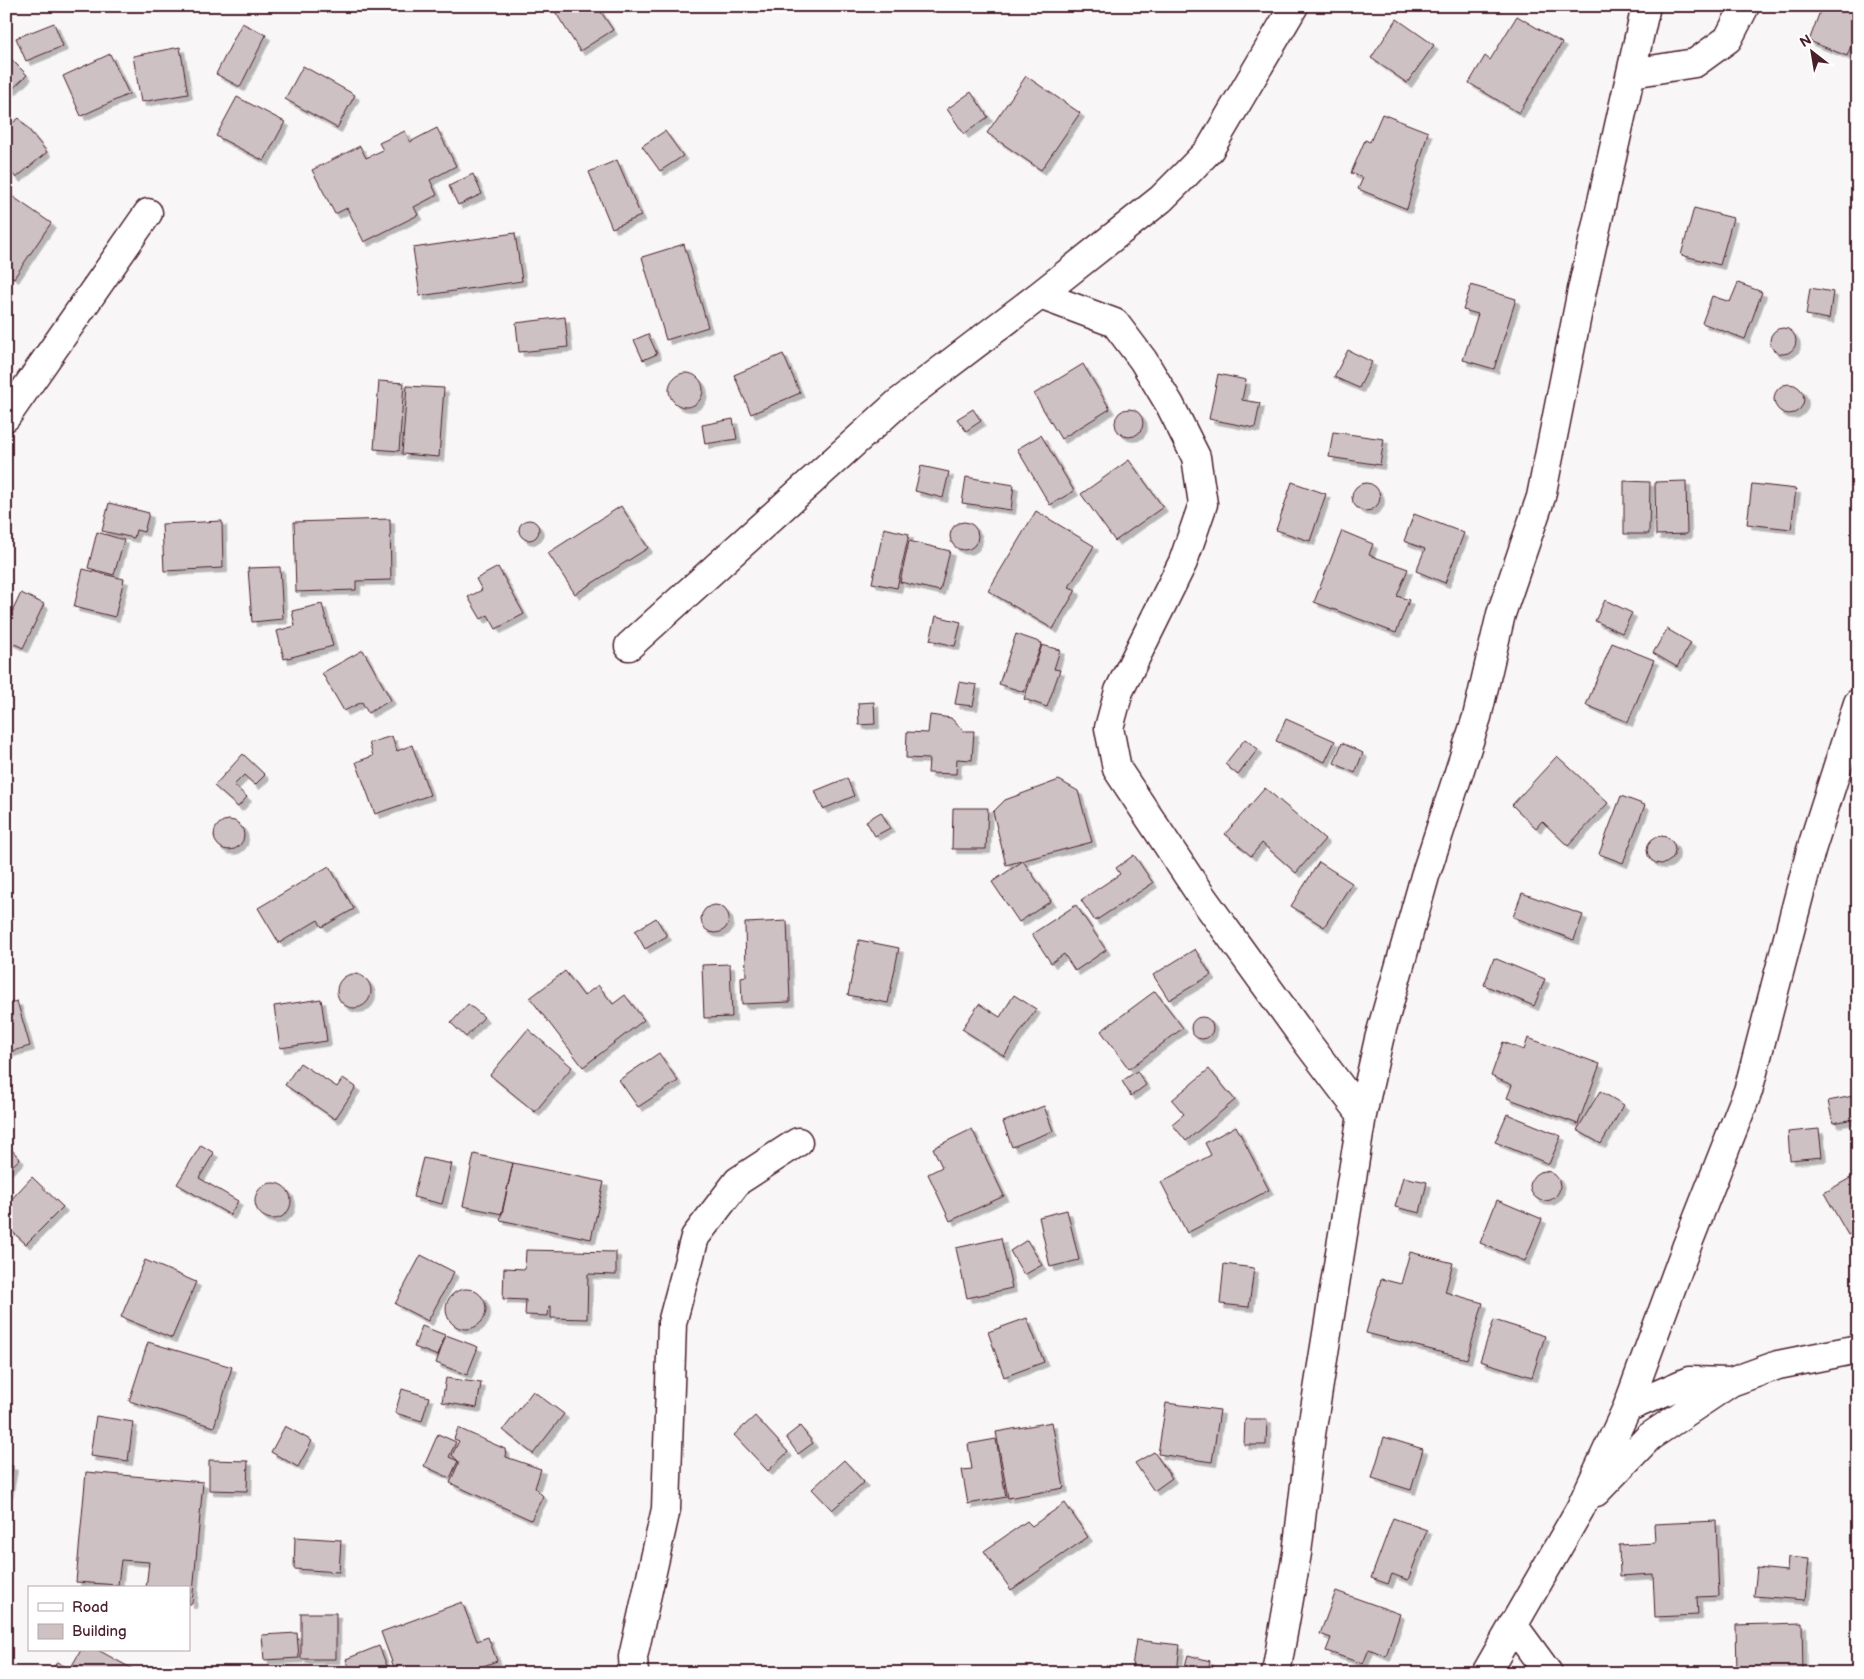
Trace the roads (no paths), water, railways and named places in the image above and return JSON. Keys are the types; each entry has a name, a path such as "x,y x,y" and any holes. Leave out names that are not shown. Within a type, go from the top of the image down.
{"street":[{"path":"629,646 898,403 1040,296 1161,199 1210,148 1294,6"},
{"path":"1276,1673 1297,1552 1311,1434 1362,1115 1378,1039 1422,886 1477,717 1501,614 1540,497 1582,290 1646,6"},
{"path":"1632,73 1695,63 1728,39 1744,6"},
{"path":"6,417 148,213"},
{"path":"1040,296 1115,323 1142,360 1170,405 1196,457 1198,466 1203,504 1183,562 1119,692 1109,728 1117,769 1200,894 1362,1115"},
{"path":"1486,1673 1580,1510 1627,1408 1686,1248 1748,1092 1811,850 1858,703"},
{"path":"634,1673 633,1657 666,1509 672,1323 695,1237 738,1180 798,1142"},
{"path":"1580,1510 1649,1437 1731,1382 1778,1364 1858,1349"},
{"path":"1627,1408 1689,1382 1731,1382"},
{"path":"1513,1625 1548,1673"}]}
